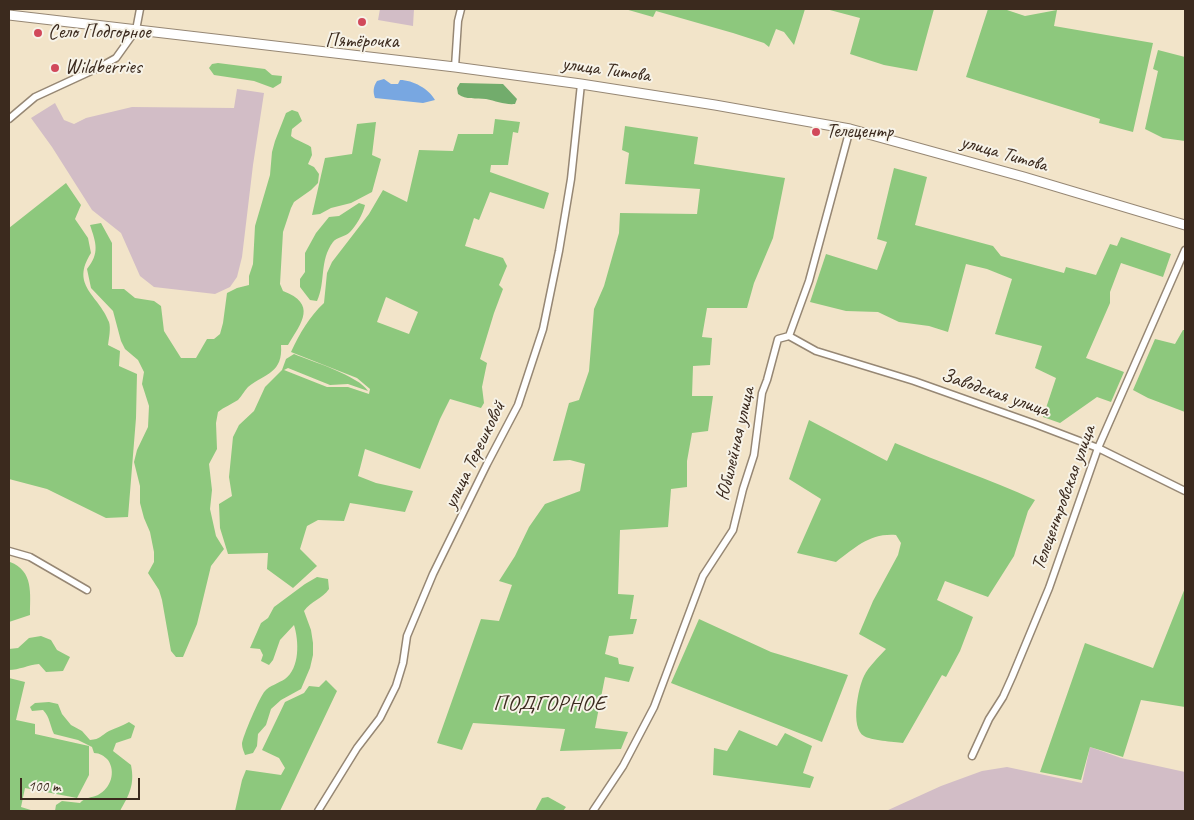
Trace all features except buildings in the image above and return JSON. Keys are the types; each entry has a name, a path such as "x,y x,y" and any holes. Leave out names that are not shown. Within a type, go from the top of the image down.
{"main road":[{"name":"улица Титова","path":"9,16 455,67 715,105 850,129 1185,225"}],"street":[{"path":"9,119 34,97 116,58 136,30 140,9"},
{"path":"455,67 458,21 461,9"},
{"name":"улица Терешковой","path":"318,811 356,748 380,718 396,686 403,662 407,636 433,574 518,405 543,329 561,242 571,179 581,84"},
{"name":"Юбилейная улица","path":"593,811 623,766 654,707 703,576 733,530 754,455 762,393 768,380 778,339 789,336 809,281 850,129"},
{"name":"Телецентровская улица","path":"972,756 989,718 1003,697 1029,638 1049,588 1098,448 1185,250"},
{"name":"Заводская улица","path":"789,336 816,351 914,382 1098,448 1185,491"},
{"path":"9,550 30,557 86,590"}],"shaded area":[{"path":"380,9 414,9 413,26 378,20"},
{"path":"237,89 264,93 242,257 237,277 230,287 215,294 154,287 140,276 121,233 92,210 31,118 55,103 64,120 74,124 86,118 132,107 234,108"},
{"path":"1090,747 1121,758 1185,772 1185,811 886,811 941,786 982,771 1007,767 1082,783"}],"green space":[{"path":"625,9 805,9 794,45 784,32 776,29 769,47 764,43 733,33 656,11 653,17"},
{"path":"826,9 934,9 917,71 884,65 850,54 860,18"},
{"path":"988,9 1004,9 1025,16 1057,10 1054,26 1153,43 1133,132 1099,123 1100,119 966,77"},
{"path":"1158,50 1185,57 1185,141 1163,138 1145,129 1158,71 1153,69"},
{"path":"218,63 265,69 272,75 282,76 281,83 273,88 254,81 214,75 209,68 212,64"},
{"path":"460,83 503,84 517,99 515,104 511,104 464,97 458,94 457,88"},
{"path":"292,110 298,112 302,121 292,129 291,136 311,147 312,155 308,164 314,167 319,174 318,183 294,202 283,232 280,284 283,291 294,296 300,302 304,314 298,329 288,345 281,345 281,354 276,367 248,387 238,400 218,412 216,423 217,449 209,464 212,490 210,509 216,536 224,549 211,566 197,624 183,657 176,657 171,651 159,590 148,573 154,562 154,552 150,532 140,503 140,486 134,462 137,450 148,427 149,406 142,384 144,372 138,360 125,349 113,311 91,288 87,269 94,258 96,248 90,225 101,223 112,243 112,289 124,289 135,298 154,301 161,306 164,331 181,358 196,358 207,339 214,339 220,334 227,293 249,285 249,276 253,264 255,226 270,175 272,152 286,113"},
{"path":"495,119 520,122 518,133 513,132 508,165 491,165 490,172 549,193 544,209 490,192 479,220 474,218 465,246 503,258 507,266 499,285 503,289 480,359 487,363 482,387 484,403 481,408 450,399 420,469 365,449 358,476 376,483 413,491 405,512 350,503 344,521 318,520 307,526 300,549 317,566 293,588 267,569 268,553 228,554 220,528 219,504 232,496 229,477 233,437 239,425 254,411 265,387 282,370 286,359 294,354 323,365 355,380 368,391 348,384 330,385 288,368 284,370 327,387 348,387 369,394 370,389 357,378 291,352 305,326 324,303 327,273 332,262 369,214 383,190 407,202 419,150 453,151 458,134 493,134","holes":["386,297 418,312 409,334 377,322"]},
{"path":"376,122 372,155 381,159 372,192 351,203 312,215 325,158 352,154 357,124"},
{"path":"625,126 698,137 694,164 785,178 773,238 754,283 747,308 707,308 702,337 712,338 710,365 693,366 692,396 713,396 708,431 692,433 687,461 687,487 671,489 668,527 620,530 618,594 634,595 630,619 637,619 633,634 609,636 605,654 618,658 619,664 634,667 629,682 605,677 595,728 628,732 621,749 560,751 565,729 473,723 462,750 437,743 481,619 499,621 512,585 499,581 515,556 529,527 545,504 580,491 585,464 570,460 553,461 569,403 579,400 589,371 594,309 604,286 619,233 620,213 697,214 700,189 625,184 629,153 622,150"},
{"path":"894,168 927,177 915,225 993,246 1001,256 1064,273 1066,267 1096,275 1110,244 1117,246 1121,237 1171,254 1163,277 1121,263 1110,292 1110,303 1086,358 1124,372 1111,402 1097,397 1060,423 1043,417 1056,378 1035,368 1042,346 995,334 1012,279 987,269 966,264 948,332 929,326 899,322 878,312 846,311 810,302 826,254 877,270 887,242 877,239"},
{"path":"66,183 81,205 75,219 88,238 91,253 85,264 83,274 88,289 109,322 108,345 120,351 119,366 137,374 136,418 128,517 106,518 47,489 9,479 9,228"},
{"path":"359,203 365,205 361,216 350,232 333,242 324,264 320,294 317,301 310,300 300,287 300,279 305,272 305,253 316,233 329,217 339,216"},
{"path":"1183,330 1185,330 1185,412 1148,398 1133,390 1155,339 1175,344"},
{"path":"809,420 887,461 895,443 1035,500 1028,511 1014,556 988,597 945,581 937,600 973,617 960,651 946,677 942,675 903,743 877,740 864,736 857,725 856,717 856,708 864,676 871,665 886,649 859,634 873,601 898,555 901,543 896,535 878,536 864,542 836,562 797,553 821,499 789,479"},
{"path":"10,562 18,566 27,577 30,591 30,615 9,622"},
{"path":"317,577 328,579 329,589 304,611 311,630 313,643 310,668 301,689 281,700 271,709 266,725 258,734 257,746 253,753 245,755 242,745 243,740 263,694 290,674 296,661 297,639 294,625 280,640 273,660 269,665 261,661 263,655 260,649 250,648 261,623 268,618 274,607"},
{"path":"1185,588 1185,707 1141,700 1123,757 1090,747 1081,780 1040,772 1085,643 1153,668"},
{"path":"699,619 771,652 848,675 822,742 671,683"},
{"path":"41,636 51,640 57,650 70,657 63,671 46,672 39,664 9,670 9,649 18,648 29,638"},
{"path":"9,678 25,682 16,720 35,724 35,734 89,746 89,775 77,798 25,788 21,807 34,811 9,811"},
{"path":"326,680 337,691 280,811 235,811 246,770 281,775 285,768 279,758 262,750 285,702 304,693 309,686 319,687"},
{"path":"49,702 58,704 62,714 71,725 82,731 90,740 98,738 129,722 135,726 131,738 116,743 113,751 131,765 132,772 130,790 120,811 55,811 56,805 62,801 80,803 98,795 109,784 112,770 108,760 102,755 94,753 92,747 78,740 54,734 49,719 43,710 32,711 30,707 35,703"},
{"path":"739,730 777,746 785,733 812,746 803,773 814,777 810,788 713,775 714,748 727,751"},
{"path":"548,797 566,807 563,811 535,811 542,798"}],"water":[{"path":"384,79 391,84 398,84 400,80 415,83 429,92 435,100 423,103 375,98 374,90 376,83"}],"place":[{"name":"Пятёрочка","path":"362,22"},
{"name":"Село Подгорное","path":"38,33"},
{"name":"Wildberries","path":"55,68"},
{"name":"Телецентр","path":"816,132"}],"district":[{"name":"ПОДГОРНОЕ","path":"550,704"}]}
